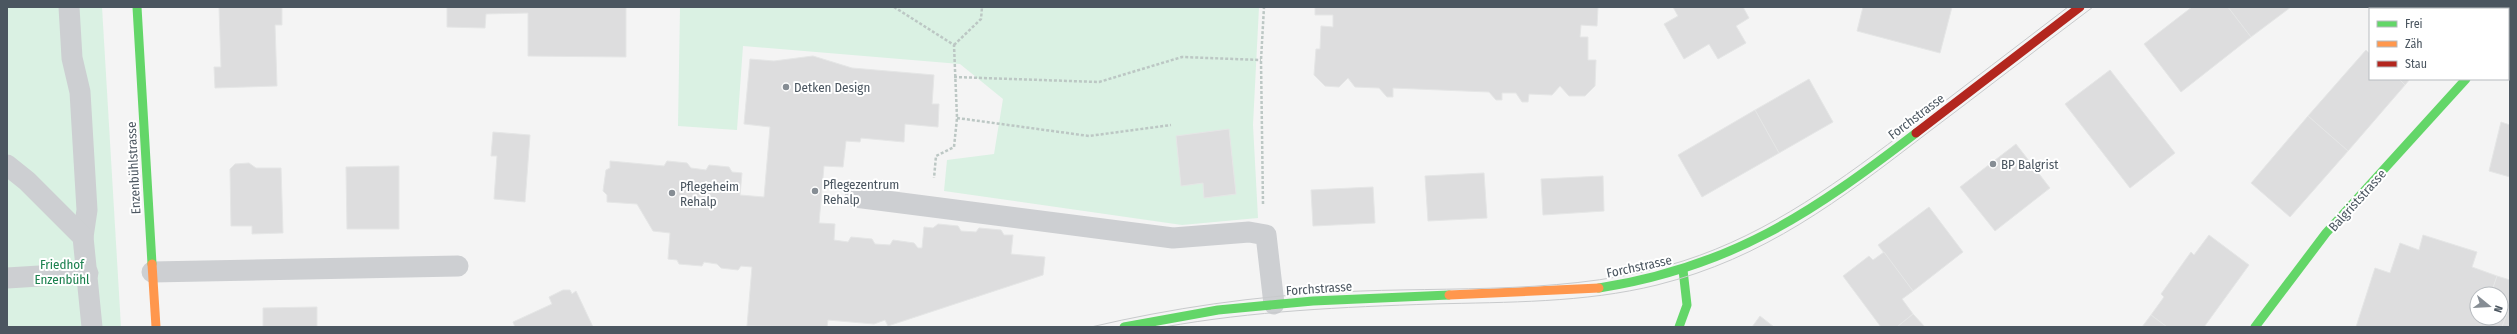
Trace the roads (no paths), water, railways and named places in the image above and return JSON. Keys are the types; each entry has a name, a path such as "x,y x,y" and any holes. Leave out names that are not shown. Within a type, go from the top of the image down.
{"main road":[{"name":"Enzenbühlstrasse","path":"137,7 156,327"},
{"name":"Forchstrasse","path":"1124,327 1218,310 1274,304 1340,299 1565,292 1625,284 1683,270 1733,251 1803,215 1848,184 2080,7"},
{"name":"Balgriststrasse","path":"2255,327 2326,234 2465,80"},
{"path":"1679,327 1687,305 1683,270"}],"lane":[{"path":"69,7 72,58 80,92 87,210 83,237 88,273 92,327"},
{"path":"7,165 27,181 83,237"},
{"path":"855,197 931,205 1174,238 1249,232 1266,235 1274,304"},
{"path":"152,272 458,266"},
{"path":"7,278 88,273"}],"tram line":[{"path":"1091,327 1152,314 1276,296 1382,290 1469,289 1556,285 1599,280 1642,272 1683,261 1746,236 1805,203 1860,165 2068,7"},
{"path":"1164,327 1264,313 1433,304 1518,302 1574,298 1629,291 1657,285 1696,273 1767,243 1832,204 2093,7"}],"place":[{"name":"Detken Design","path":"786,87"},
{"name":"BP Balgrist","path":"1993,164"},
{"name":"Pflegezentrum Rehalp","path":"815,191"},
{"name":"Pflegeheim Rehalp","path":"672,193"}],"park label":[{"name":"Friedhof Enzenbühl","path":"62,272"}]}
